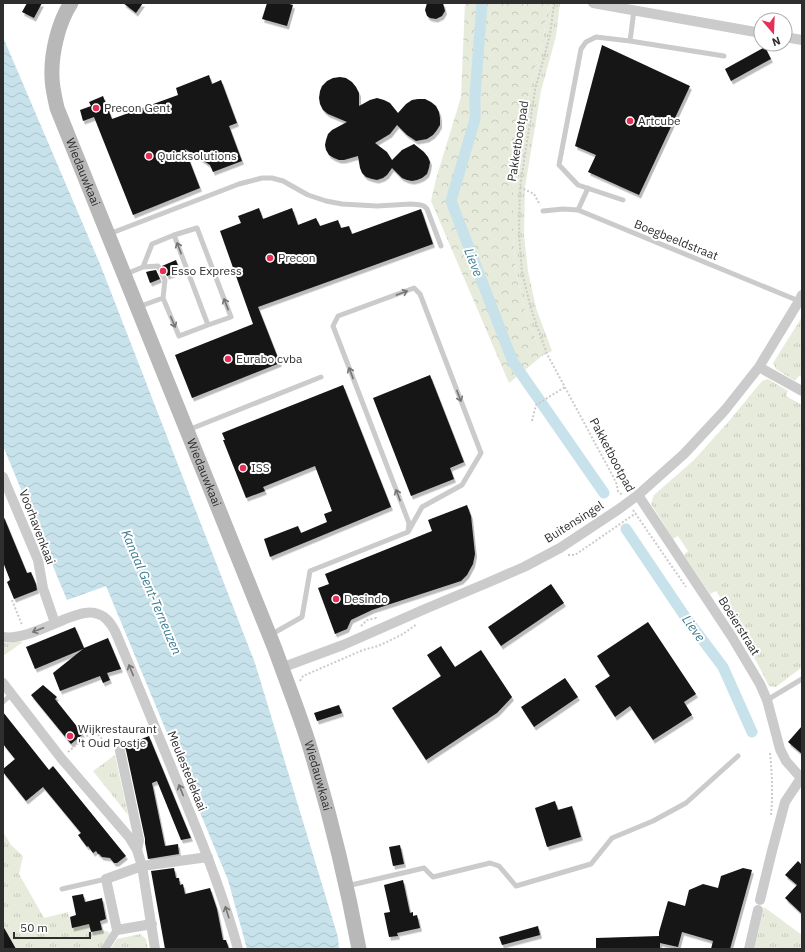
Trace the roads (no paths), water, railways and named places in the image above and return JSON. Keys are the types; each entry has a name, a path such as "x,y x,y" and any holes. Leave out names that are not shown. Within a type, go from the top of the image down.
{"main road":[{"name":"Wiedauwkaai","path":"71,3 59,28 52,61 52,79 57,108 269,636 308,740 332,823 360,949"}],"street":[{"path":"593,3 753,32"},
{"name":"Buitensingel","path":"281,668 343,644 524,567 560,548 620,509 684,454 725,410 759,367 801,298"},
{"path":"759,367 802,391"},
{"name":"Voorhavenkaai","path":"3,477 38,560 43,588 54,620"},
{"name":"Boeierstraat","path":"638,495 732,637 760,684 767,700 780,749 786,760 802,778 785,802 749,949"},
{"name":"Meulestedekaai","path":"3,637 9,638 26,634 54,620 87,612 98,614 108,621 115,631 208,857 238,949"},
{"path":"3,683 61,758 129,837 137,850 142,866 155,949"},
{"path":"120,751 138,840 137,850"},
{"path":"106,949 117,930 106,879 142,866 208,857"},
{"path":"117,930 152,924"}],"lane":[{"path":"630,41 634,10"},
{"path":"623,200 578,185 559,165 581,49 586,42 596,37 724,56"},
{"path":"108,235 239,184 262,178 272,178 283,181 308,195 342,204 378,206 411,204 424,206 441,246"},
{"path":"578,210 588,188"},
{"name":"Boegbeeldstraat","path":"543,211 563,208 578,210 801,298"},
{"path":"124,274 143,267 158,266 165,280 163,298 179,336 231,317 197,228 152,244 143,267"},
{"path":"174,235 208,325"},
{"path":"269,636 302,617 310,571 408,532 422,507 462,485 481,453 420,294 414,288 338,316 333,326 409,523 408,532"},
{"path":"137,307 163,298"},
{"path":"187,431 321,377"},
{"path":"767,700 802,679"},
{"path":"3,702 12,694"},
{"path":"346,886 424,868 433,877 490,863 498,866 516,886 592,864 612,838 653,821 686,803 738,756"},
{"path":"62,889 106,879"}],"water":[{"name":"Kanaal Gent-Terneuzen","path":"3,37 100,264 255,663 338,937 339,949 247,949 228,880 106,586 67,600 3,446"}],"waterway":[{"name":"Lieve","path":"482,3 475,96 475,119 451,201 513,362 604,493"},
{"name":"Lieve","path":"626,529 686,618 723,667 752,732"}],"place":[{"name":"Precon Gent","path":"96,108"},
{"name":"Artcube","path":"630,121"},
{"name":"Quicksolutions","path":"149,156"},
{"name":"Precon","path":"270,258"},
{"name":"Esso Express","path":"163,271"},
{"name":"Eurabo cvba","path":"228,359"},
{"name":"ISS","path":"243,468"},
{"name":"Desindo","path":"336,599"},
{"name":"Wijkrestaurant 't Oud Postje","path":"70,736"}]}
